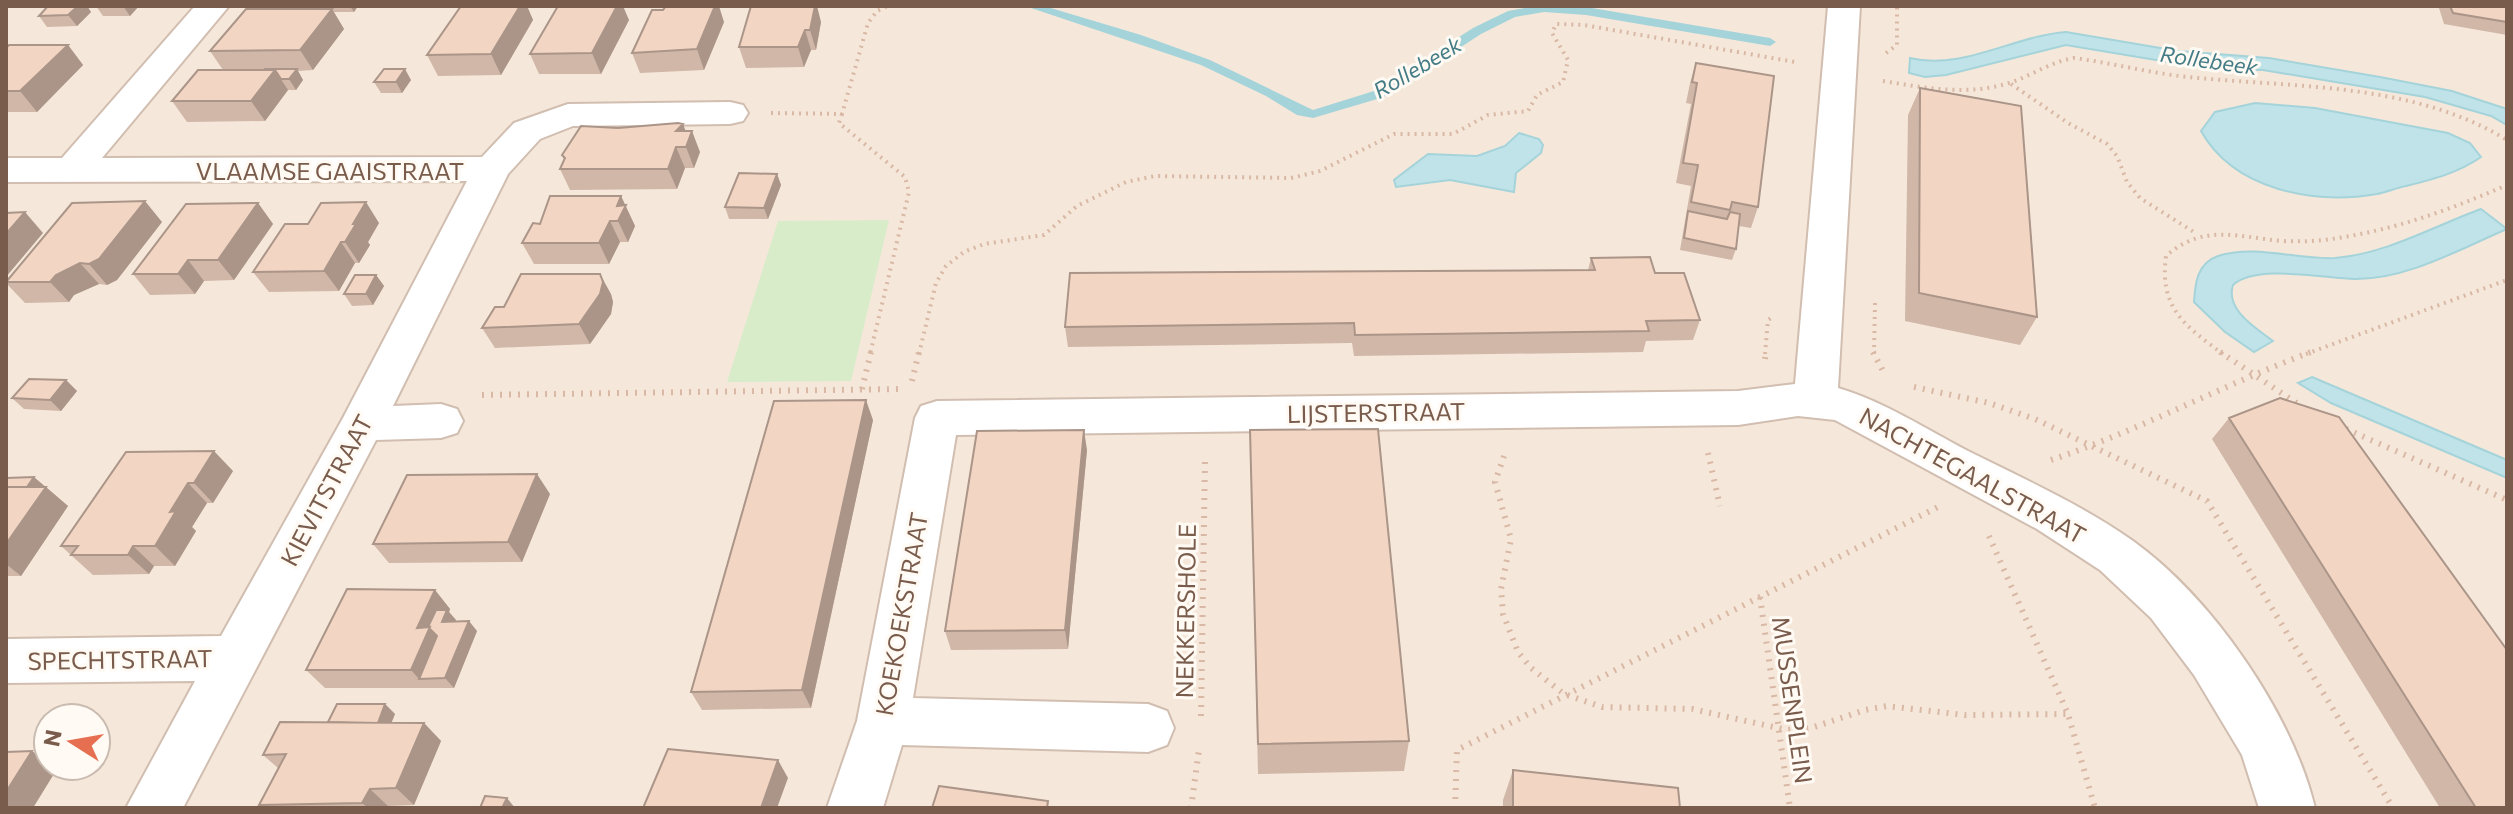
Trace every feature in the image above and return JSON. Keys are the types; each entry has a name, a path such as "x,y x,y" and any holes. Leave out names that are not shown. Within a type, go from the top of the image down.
{"street":[{"path":"71,171 213,6"},
{"path":"1815,400 1844,6"},
{"name":"VLAAMSE GAAISTRAAT","path":"6,170 492,169 527,131 568,115 730,113"},
{"name":"KIEVITSTRAAT","path":"154,808 362,424 492,169"},
{"name":"LIJSTERSTRAAT","path":"937,418 1698,408 1815,400"},
{"name":"NACHTEGAALSTRAAT","path":"1815,400 1853,408 1980,486 2118,556 2166,601 2206,647 2268,747 2281,780 2287,808"},
{"name":"KOEKOEKSTRAAT","path":"855,808 883,721 937,418"},
{"path":"362,424 441,421"},
{"name":"SPECHTSTRAAT","path":"6,661 234,658"},
{"path":"883,721 1148,728"}],"path":[{"path":"862,389 909,192 905,177 839,123 868,23 877,11 888,6"},
{"path":"1884,57 1897,45 1897,6"},
{"path":"441,421 460,396 910,389 936,283 946,266 964,252 984,244 1044,235 1077,206 1126,182 1155,176 1291,178 1320,171 1394,134 1453,134 1488,115 1528,111 1537,95 1563,82 1568,60 1552,33 1556,24 1584,25 1797,62"},
{"path":"1795,75 1798,48"},
{"path":"1841,70 1884,81 1967,90 2010,83 2055,61 2086,60 2188,77 2326,89 2428,105 2483,123 2507,140"},
{"path":"1883,97 1884,69"},
{"path":"2010,83 2046,105 2066,122 2112,147 2126,181 2135,192 2160,212 2198,234"},
{"path":"730,113 842,114"},
{"path":"2309,411 2192,330 2173,310 2163,273 2166,256 2180,240 2198,234 2286,241 2340,238 2431,215 2507,185"},
{"path":"1455,808 1457,750 1980,486 2095,445 2253,374 2507,280"},
{"path":"1875,288 1873,352 1878,368 1890,378"},
{"path":"1758,366 1765,360 1768,320 1778,314"},
{"path":"1911,387 1989,403 2095,445 2207,501 2393,808"},
{"path":"1698,408 1720,506"},
{"path":"1518,411 1520,435 1495,468 1493,489 1509,527 1511,547 1501,595 1507,628 1518,654 1537,674 1565,695 1600,706 1706,711 1779,729 1801,730 1882,706 1934,708 1961,715 2068,714"},
{"name":"NEKKERSHOLE","path":"1201,730 1206,414"},
{"path":"2334,423 2507,500"},
{"path":"1980,486 2068,714 2095,808"},
{"name":"MUSSENPLEIN","path":"1760,597 1790,808"},
{"path":"1191,808 1199,745"}],"shaded area":[{"path":"6,6 2507,6 2507,808 6,808"}],"green space":[{"path":"889,220 851,381 727,382 778,221"}],"water":[{"path":"2066,32 2178,51 2269,58 2452,91 2507,109 2507,125 2491,116 2425,97 2263,70 2210,69 2066,45 1946,75 1925,77 1909,73 1910,58 1929,61 1968,57"},
{"path":"2255,103 2315,108 2448,133 2470,143 2481,157 2445,175 2377,194 2328,197 2278,189 2234,167 2215,151 2201,131 2215,112"},
{"path":"1519,133 1539,139 1543,145 1541,153 1516,173 1514,192 1450,180 1396,187 1394,180 1428,154 1477,156 1505,146"},
{"path":"2481,209 2507,229 2413,269 2354,279 2257,275 2233,285 2233,302 2238,310 2273,341 2254,352 2225,332 2194,302 2196,281 2201,269 2218,256 2247,252 2321,258 2354,255 2391,245"},
{"path":"2312,377 2507,460 2507,478 2331,403 2298,383"}],"building":[{"path":"48,6 78,6 68,15 39,16"},
{"path":"461,6 520,6 491,54 427,55"},
{"path":"558,6 617,6 592,53 530,54"},
{"path":"666,6 715,6 697,49 632,53 652,10 663,10"},
{"path":"751,6 815,6 810,30 805,30 798,47 739,47"},
{"path":"2450,6 2507,6 2507,22 2453,13"},
{"path":"246,9 332,9 300,50 210,51"},
{"path":"9,45 68,45 20,91 6,91 6,48"},
{"path":"1696,63 1774,76 1758,207 1732,202 1730,210 1691,202 1698,165 1683,163 1697,83 1692,82"},
{"path":"265,69 297,69 289,79 281,79 275,70"},
{"path":"384,69 405,69 396,82 374,82"},
{"path":"198,70 275,70 251,101 172,101"},
{"path":"1920,88 2021,106 2037,317 1919,293"},
{"path":"683,124 676,131 692,131 686,147 676,147 668,169 560,169 565,158 562,155 581,126 618,128"},
{"path":"739,173 777,174 764,208 725,207"},
{"path":"550,196 621,196 617,206 626,205 618,221 610,221 599,243 522,243 533,223 540,224"},
{"path":"145,201 99,259 89,264 80,263 56,275 50,282 6,282 72,203"},
{"path":"366,202 353,224 356,224 324,271 253,272 285,224 308,224 321,203"},
{"path":"258,203 218,260 188,260 178,274 133,274 186,204"},
{"path":"1688,211 1727,219 1730,212 1740,214 1736,249 1684,238"},
{"path":"25,212 6,234 6,213"},
{"path":"1650,257 1655,273 1684,273 1700,320 1646,321 1649,331 1355,335 1354,323 1065,327 1070,273 1595,270 1591,258"},
{"path":"521,274 600,274 603,282 600,294 579,324 482,328 495,307 504,307"},
{"path":"355,275 376,275 366,294 344,294"},
{"path":"29,379 66,380 50,400 12,398"},
{"path":"2280,398 2339,417 2507,650 2507,808 2476,808 2229,418"},
{"path":"866,400 802,690 691,692 774,401"},
{"path":"1378,429 1409,741 1258,744 1250,430"},
{"path":"1084,430 1065,630 945,631 977,431"},
{"path":"214,451 194,483 188,483 170,512 176,511 155,546 133,546 128,555 71,555 78,546 61,546 126,452"},
{"path":"537,474 508,542 373,544 407,475"},
{"path":"34,477 27,487 6,487 6,478"},
{"path":"6,487 46,487 6,544"},
{"path":"347,589 435,590 417,628 430,627 411,670 306,670"},
{"path":"436,610 447,610 442,622 469,621 445,678 419,679 437,636 428,627"},
{"path":"337,704 385,704 378,723 328,722"},
{"path":"280,722 424,723 396,788 370,789 362,803 259,805 286,754 263,755"},
{"path":"668,749 778,760 761,808 643,808"},
{"path":"32,751 6,792 6,752"},
{"path":"1513,770 1678,788 1680,808 1513,808"},
{"path":"939,786 1048,801 1047,808 932,808"},
{"path":"485,796 507,798 502,808 480,808"}],"waterway":[{"name":"Rollebeek","path":"1031,6 1101,26 1205,62 1302,112 1313,114 1379,94 1477,31 1512,14 1544,8 1586,11 1770,42"}]}
